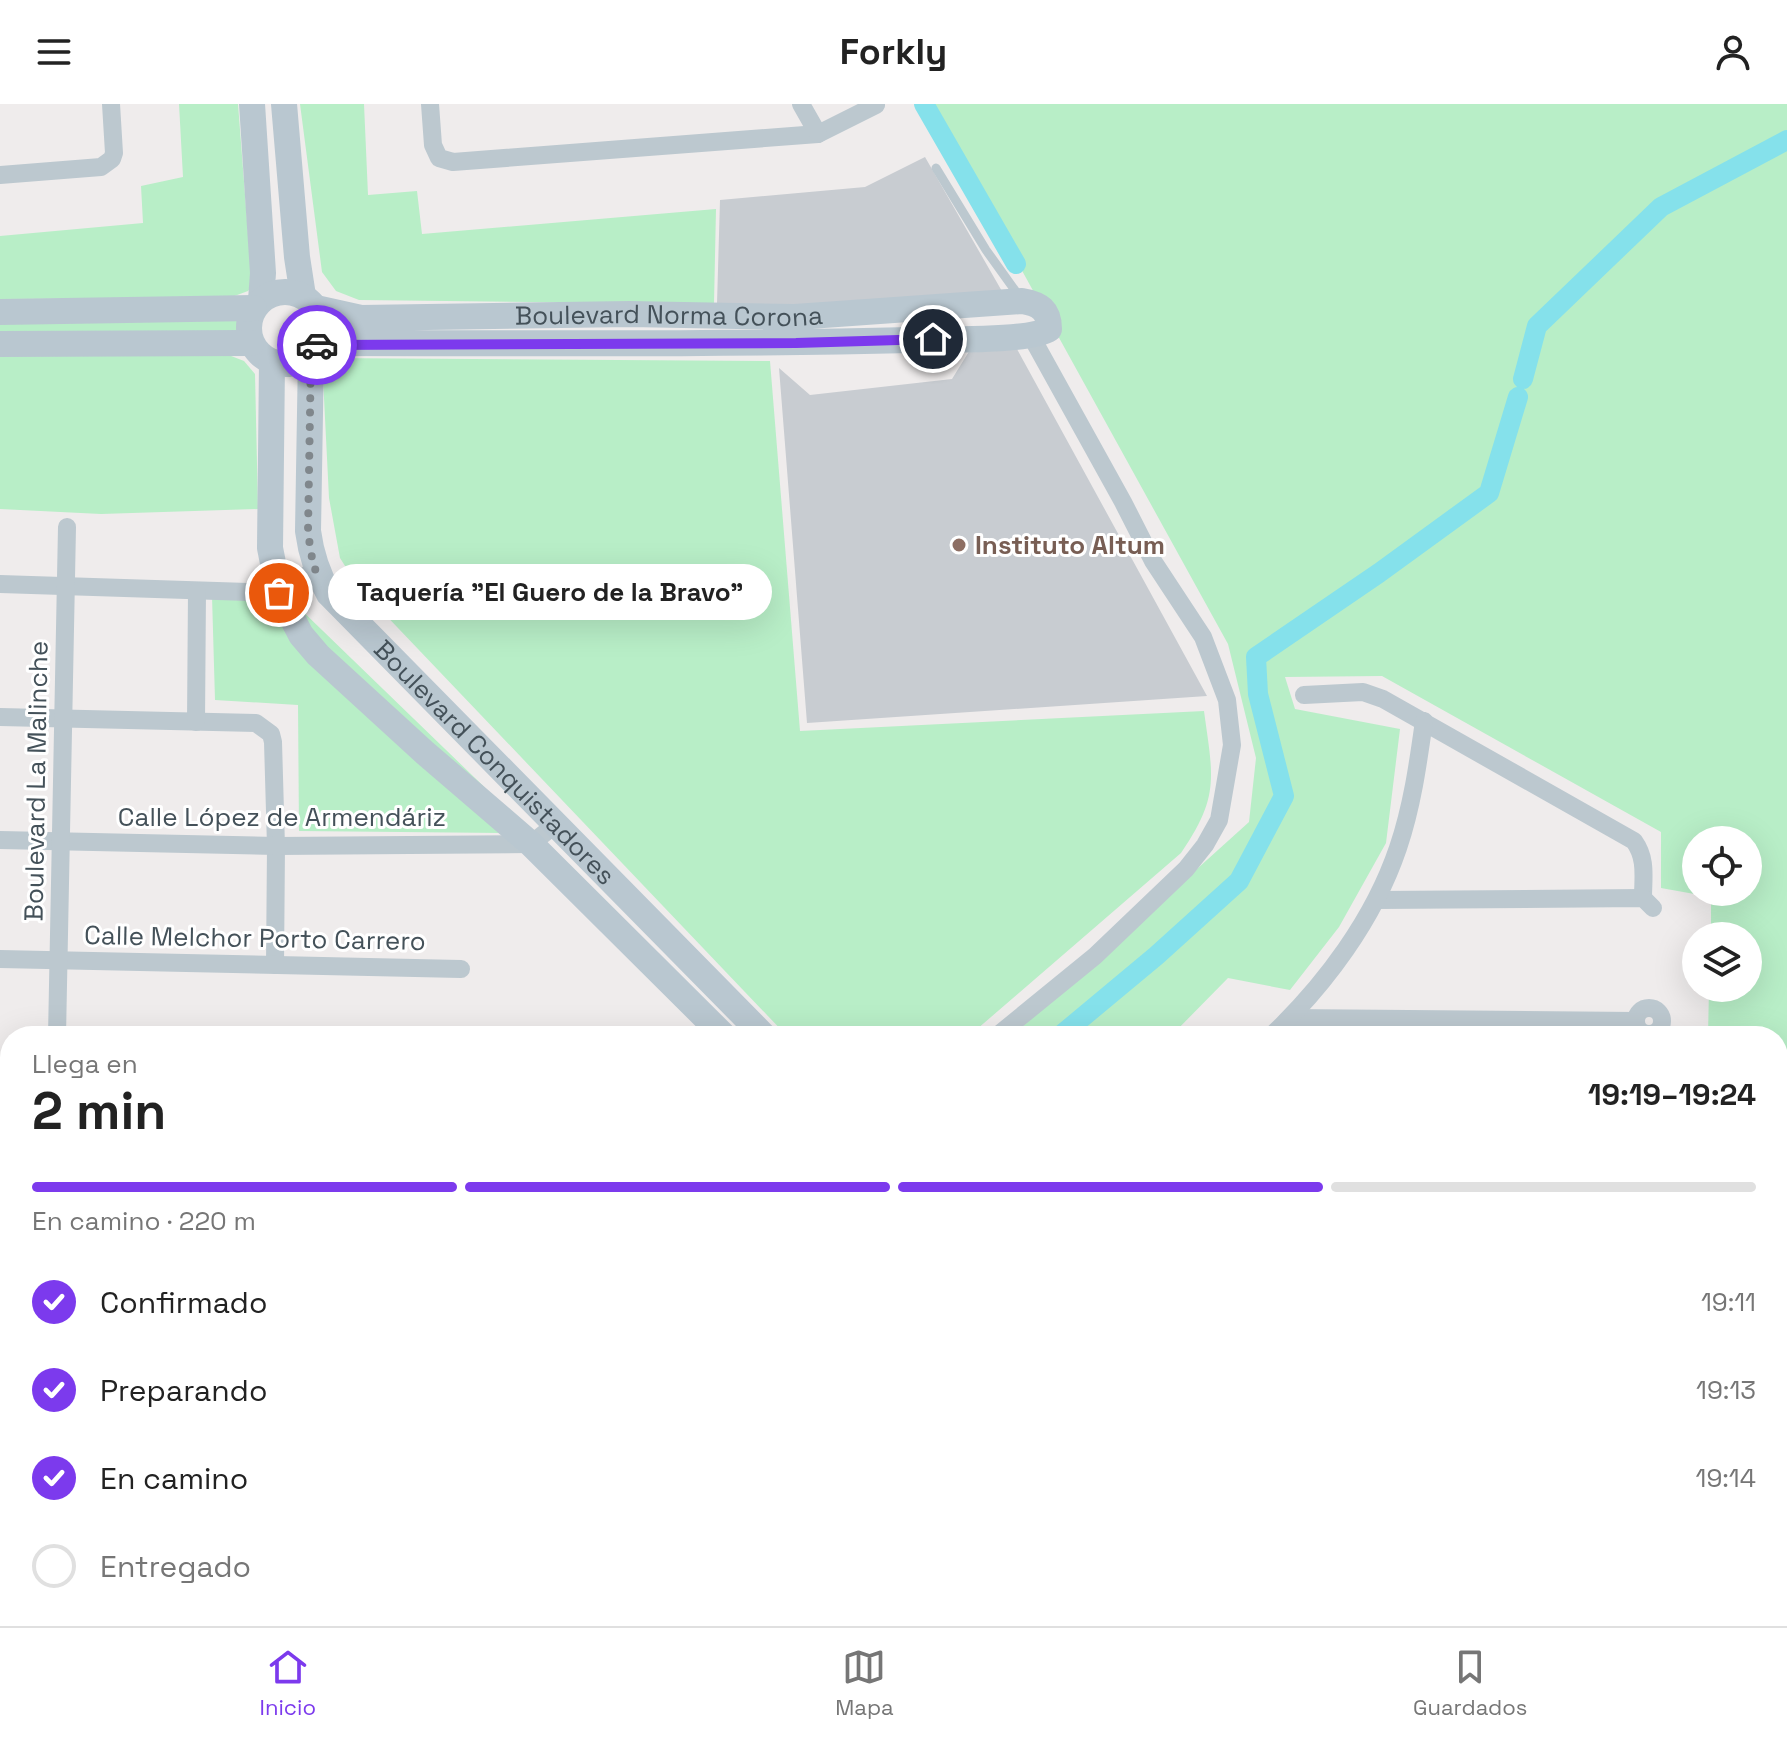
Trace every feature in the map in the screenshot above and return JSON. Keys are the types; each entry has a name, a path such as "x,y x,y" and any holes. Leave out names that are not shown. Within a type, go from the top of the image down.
{"street":[{"path":"0,175 107,164 114,153 111,104"},
{"path":"252,104 263,273 258,304 249,319 251,343 263,358 293,364 314,348 322,325 309,302 297,257 284,104"},
{"path":"430,104 433,145 439,158 453,162 818,134 876,105"},
{"path":"801,104 818,134"},
{"path":"0,312 258,304 282,291 309,302"},
{"path":"1009,1026 1095,956 1186,869 1219,820 1232,745 1227,700 1203,637 1153,561 1031,336 1049,329 1048,314 1034,303 1022,301"},
{"name":"Boulevard Norma Corona","path":"309,302 361,318 630,314 795,330 1022,301"},
{"name":"Boulevard Norma Corona","path":"314,348 795,330 1031,336"},
{"path":"0,344 251,343"},
{"name":"Boulevard Conquistadores","path":"314,348 308,531 311,554 329,594 754,1026"},
{"name":"Boulevard Conquistadores","path":"272,362 270,548 279,593 301,635 318,655 424,752 531,844 714,1026"},
{"name":"Boulevard La Malinche","path":"57,1026 67,527"},
{"path":"0,584 279,593 316,569"},
{"path":"196,722 197,591"},
{"path":"1304,695 1363,692 1383,699 1634,841 1644,862 1648,903 1377,900"},
{"path":"0,717 256,723 271,734 276,846 275,965"},
{"path":"1282,1026 1335,963 1377,900 1398,848 1414,788 1424,721"},
{"path":"531,844 556,824"},
{"name":"Calle López de Armendáriz","path":"0,840 276,846 531,844"},
{"name":"Calle Melchor Porto Carrero","path":"0,959 461,969"},
{"path":"1291,1018 1636,1021"}],"lane":[{"path":"936,168 986,250 1022,301"}],"green space":[{"path":"179,104 238,104 252,285 248,291 229,298 0,299 0,236 143,223 141,186 183,177"},
{"path":"300,104 364,104 368,195 417,191 422,234 716,209 714,304 359,300 336,291 322,272"},
{"path":"930,104 1787,104 1787,1026 1708,1026 1709,1002 1762,1002 1762,922 1711,922 1711,906 1762,906 1762,826 1682,826 1682,892 1661,888 1661,832 1382,676 1285,677 1295,709 1400,729 1386,843 1339,927 1290,990 1228,978 1181,1026 1023,1026 1249,822 1256,758 1228,644"},
{"path":"238,318 241,325 238,332 0,334 0,320"},
{"path":"226,354 244,361 255,374 258,509 101,514 0,509 0,355"},
{"path":"322,358 770,361 800,731 1204,711 1211,770 1208,800 1194,833 1181,853 981,1026 777,1026 357,585 340,558 329,498"},
{"path":"212,596 292,601 505,807 502,833 299,831 298,705 215,700"}],"building":[{"path":"925,157 1003,293 792,310 717,304 720,200 865,187"},
{"name":"Instituto Altum","path":"1012,340 1207,696 807,723 779,368 810,395 952,379 973,345"}],"waterway":[{"path":"924,104 1016,264"},
{"path":"1523,379 1537,326 1661,207 1787,140"},
{"path":"1072,1026 1239,881 1284,796 1258,694 1256,657 1489,493 1518,397"}],"way so far":[{"path":"279,593 316,569 308,531 311,354 317,345"}],"place":[{"name":"Instituto Altum","path":"959,545"},
{"name":"Taquería \"El Guero de la Bravo\"","path":"279,593"}],"route":[{"path":"317,345 796,343 933,339"}]}
